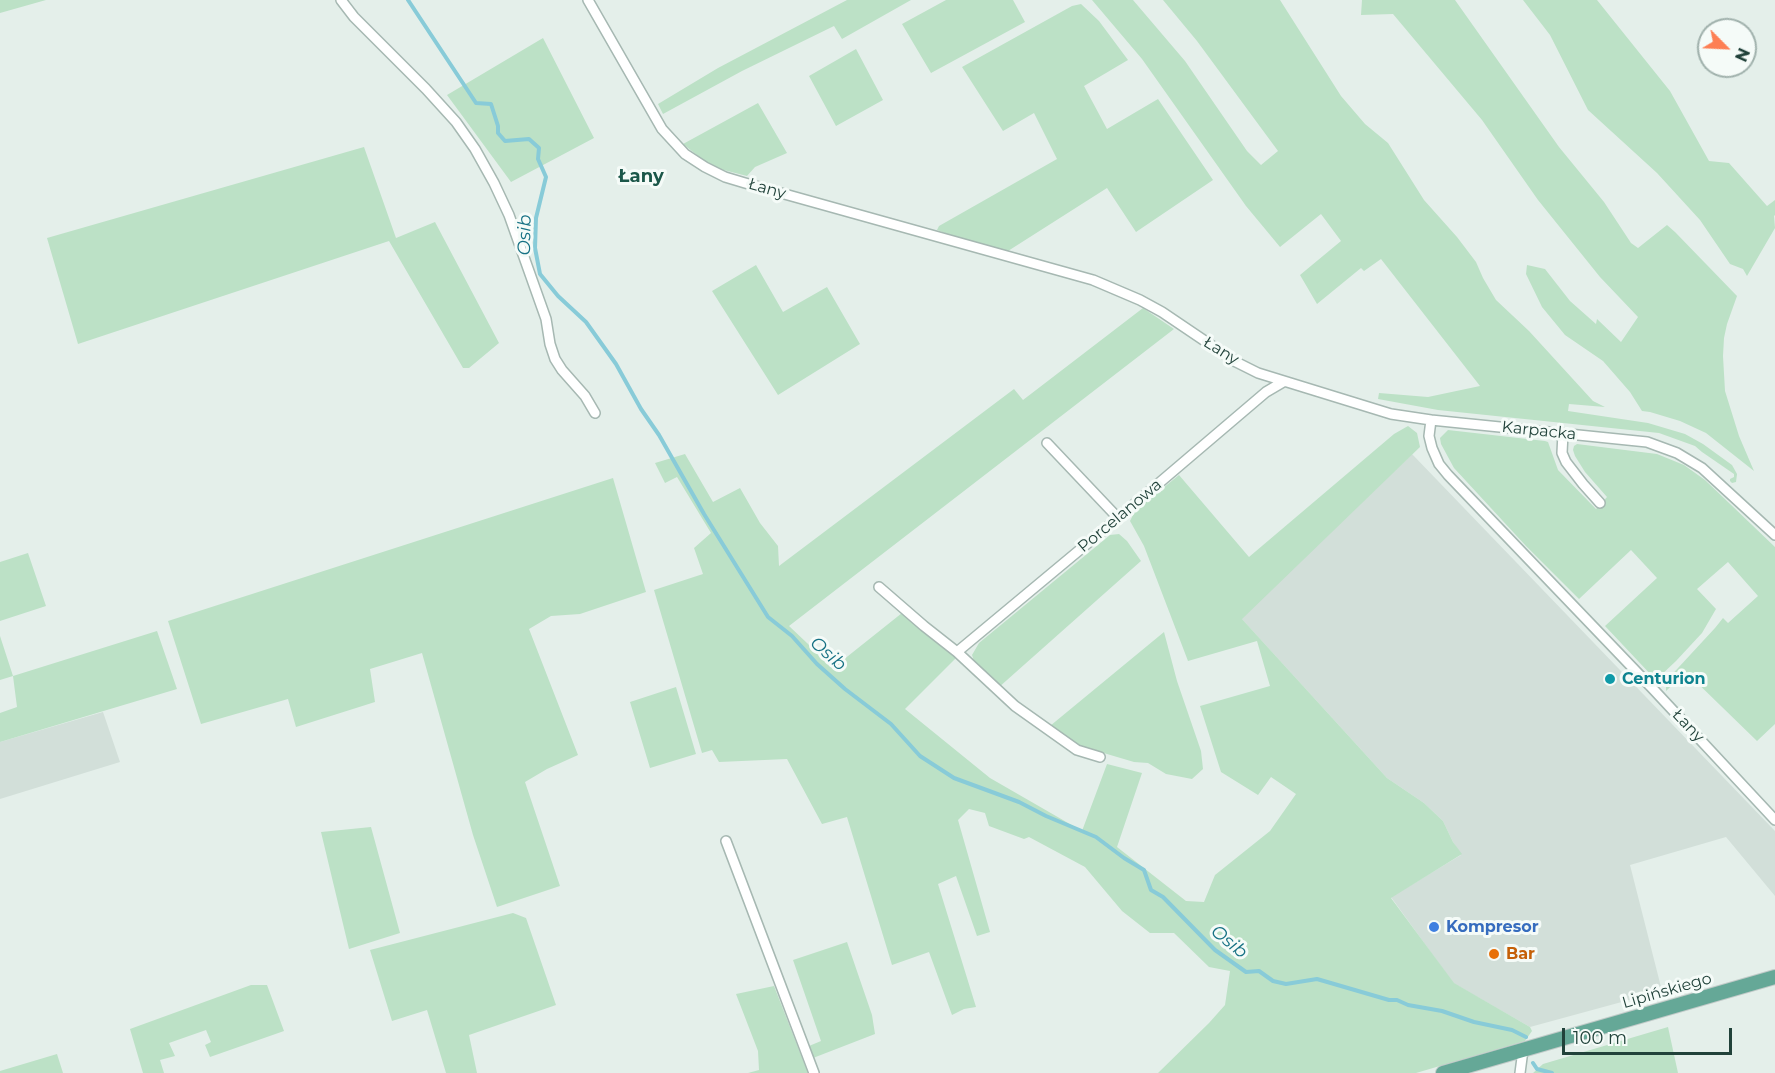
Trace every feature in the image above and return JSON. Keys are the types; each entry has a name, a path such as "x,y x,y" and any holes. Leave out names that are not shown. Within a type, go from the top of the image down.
{"main road":[{"name":"Lipińskiego","path":"1443,1073 1775,977"}],"street":[{"path":"340,0 448,114 475,149 509,215 546,319 555,359 585,396 595,413"},
{"name":"Łany","path":"588,0 662,129 686,154 705,167 745,183 1093,280 1162,312 1236,362 1258,373 1391,414 1431,420 1429,436 1432,448 1438,464 1448,476 1653,688 1775,820"},
{"name":"Porcelanowa","path":"957,652 1266,392 1283,382"},
{"name":"Karpacka","path":"1431,420 1647,442 1677,453 1702,468 1775,535"},
{"path":"1563,433 1562,453 1566,462 1600,503"},
{"path":"1047,443 1119,518"},
{"path":"879,587 957,652 1015,706 1077,750 1100,757"},
{"path":"726,841 814,1073"},
{"path":"1520,1073 1523,1050"}],"shaded area":[{"path":"1412,454 1775,831 1775,896 1726,837 1630,865 1662,991 1530,1027 1453,983 1391,897 1461,855 1443,821 1424,803 1387,778 1241,618"},
{"path":"103,712 120,762 0,799 0,742"}],"green space":[{"path":"0,0 46,0 0,13"},
{"path":"847,0 911,0 842,39 834,26 742,71 663,114 658,104 718,68"},
{"path":"946,0 1013,0 1025,22 931,73 902,24"},
{"path":"1092,0 1133,0 1185,61 1247,151 1261,165 1278,151 1197,41 1163,0 1280,0 1341,96 1365,124 1388,143 1424,200 1476,262 1496,300 1529,331 1593,401 1605,407 1569,404 1568,411 1648,423 1685,434 1732,465 1737,474 1736,482 1730,481 1734,474 1695,446 1659,433 1438,410 1378,399 1379,393 1428,397 1480,386 1381,259 1364,271 1361,268 1317,304 1300,275 1341,241 1321,214 1280,247 1246,206 1142,59"},
{"path":"1362,0 1455,0 1559,147 1604,202 1631,243 1638,248 1667,225 1737,296 1724,338 1725,391 1739,436 1754,471 1706,433 1680,421 1642,411 1630,392 1603,361 1565,335 1542,307 1526,274 1527,265 1545,269 1570,301 1596,324 1597,319 1621,342 1638,317 1600,277 1538,200 1482,120 1393,14 1361,15"},
{"path":"1523,0 1597,0 1670,91 1709,161 1729,163 1767,206 1775,200 1775,228 1747,276 1743,269 1730,264 1700,220 1657,173 1588,110 1550,35"},
{"path":"1081,4 1099,21 1128,60 1084,86 1107,129 1158,99 1213,180 1136,232 1107,188 1008,251 966,241 937,230 939,226 1057,159 1034,113 1003,131 962,67 1072,6"},
{"path":"543,38 594,138 511,182 447,95"},
{"path":"856,49 883,100 836,126 809,76"},
{"path":"758,103 787,153 755,167 747,176 712,167 683,144"},
{"path":"364,147 396,238 435,222 499,343 469,368 463,368 389,241 78,344 47,238"},
{"path":"756,265 783,312 827,287 860,344 778,395 712,291"},
{"path":"1143,308 1174,329 789,626 825,660 838,664 902,613 957,657 905,709 990,778 1082,831 1107,764 1142,773 1117,847 1186,901 1204,902 1215,875 1270,831 1296,794 1271,777 1258,795 1221,772 1200,706 1270,686 1257,641 1188,661 1144,546 1130,521 1135,511 1179,475 1249,557 1394,434 1408,426 1417,433 1420,447 1242,619 1387,778 1424,803 1443,821 1453,842 1462,854 1391,898 1454,983 1530,1027 1532,1031 1525,1041 1416,1073 1158,1073 1225,1005 1230,971 1209,967 1174,933 1150,933 1122,911 1085,867 1029,837 1024,839 989,826 985,813 969,809 958,820 990,932 977,936 956,876 938,884 976,1007 964,1009 952,1015 929,952 892,965 847,817 822,824 787,759 719,762 712,750 702,753 654,590 703,574 694,548 711,533 677,477 665,483 655,463 685,454 713,502 740,488 760,523 778,546 779,566 1014,389 1023,400"},
{"path":"1448,430 1548,442 1558,470 1596,509 1607,497 1585,472 1575,456 1573,450 1577,444 1657,454 1684,465 1705,480 1775,547 1775,724 1757,741 1686,672 1666,691 1666,681 1723,618 1728,623 1758,596 1728,562 1697,589 1716,609 1702,633 1658,678 1654,678 1605,626 1657,578 1631,550 1579,599 1454,468 1440,438"},
{"path":"613,478 646,592 580,614 551,616 529,629 578,755 525,782 560,886 497,907 473,835 422,653 370,669 375,702 296,727 288,699 201,724 168,621"},
{"path":"1119,534 1141,561 998,688 975,664 972,655 979,643 1110,535"},
{"path":"28,553 46,606 0,621 0,562"},
{"path":"157,631 177,689 0,742 0,713 17,707 13,676"},
{"path":"1164,632 1177,681 1201,751 1203,769 1192,779 1166,774 1148,763 1134,762 1080,746 1050,726"},
{"path":"0,636 13,676 0,680"},
{"path":"676,687 696,754 650,768 630,702"},
{"path":"371,827 400,933 349,949 321,832"},
{"path":"513,913 526,918 556,1005 469,1035 477,1073 446,1073 427,1010 392,1021 370,950"},
{"path":"847,942 872,1015 875,1034 813,1058 809,1046 821,1041 793,960"},
{"path":"251,985 267,985 284,1031 210,1057 205,1045 211,1042 206,1030 169,1043 175,1056 160,1060 164,1073 143,1073 130,1029"},
{"path":"774,986 808,1073 748,1073 759,1070 758,1051 736,994"},
{"path":"1668,1027 1678,1073 1533,1073 1543,1064"},
{"path":"57,1054 63,1073 0,1073 0,1071"}],"waterway":[{"name":"Osib","path":"408,0 476,103 491,104 498,133 505,141 529,139 539,148 538,159 546,177 536,218 535,248 540,274 558,296 586,322 616,364 704,514 768,617 792,636 817,664 891,724 920,756 954,778 1019,802 1096,837 1144,870 1151,890 1163,897 1215,950 1246,972 1259,971 1273,981 1286,984 1317,979 1408,1005 1442,1011 1474,1022 1512,1030 1526,1037"},
{"name":"Osib","path":"1533,1063 1537,1069 1552,1073"}],"place":[{"name":"Centurion","path":"1610,679"},
{"name":"Kompresor","path":"1434,927"},
{"name":"Bar","path":"1494,954"}],"district":[{"name":"Łany","path":"641,177"}]}
